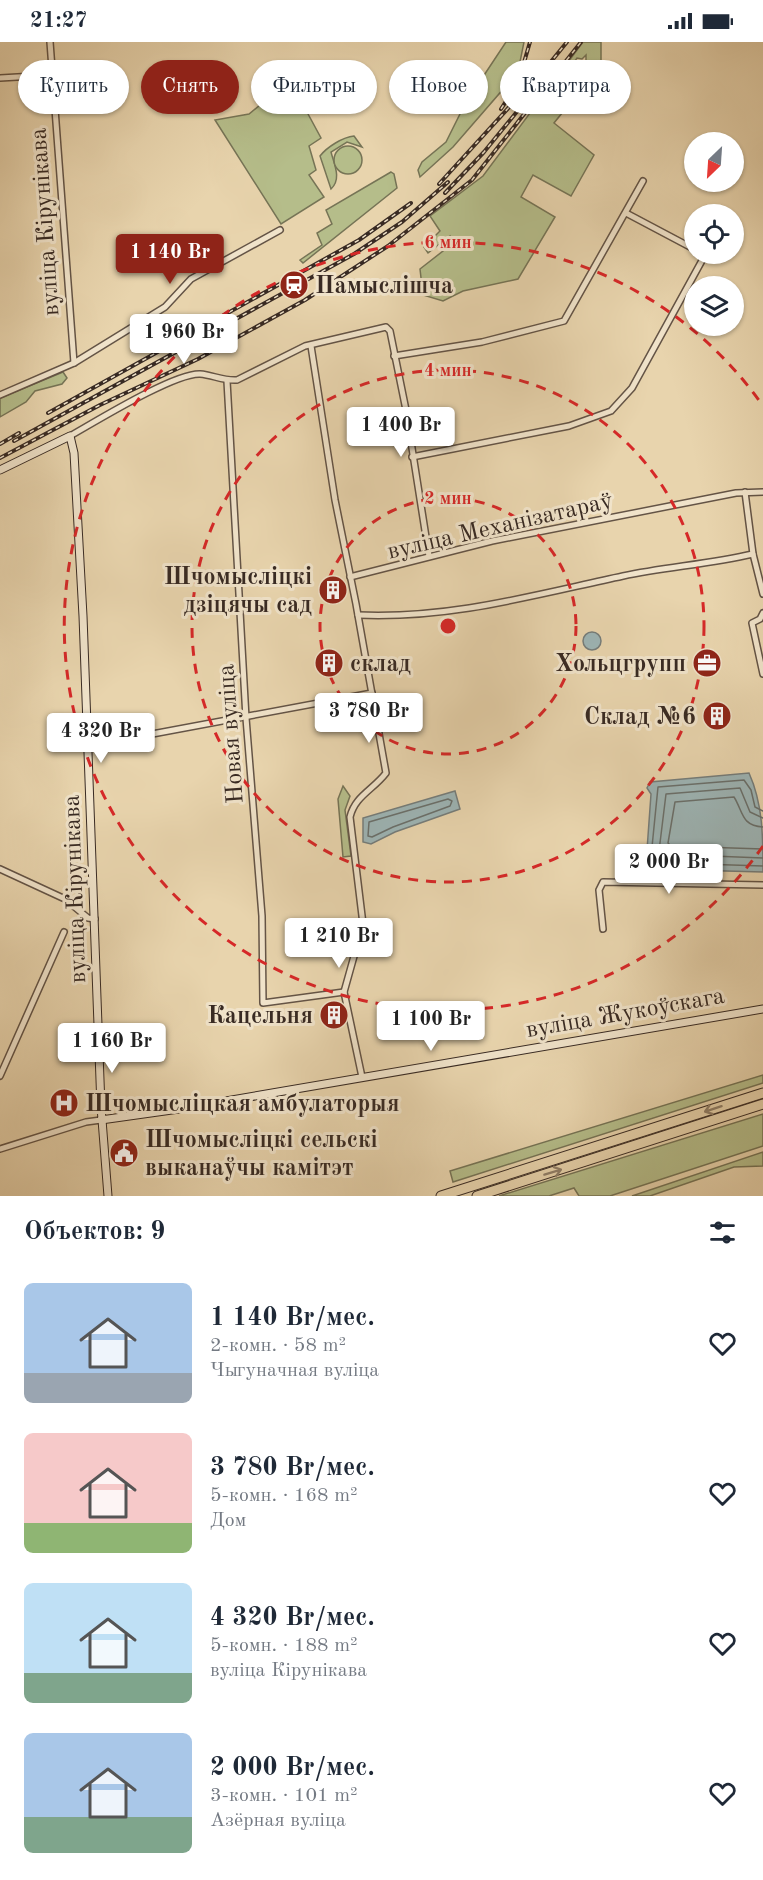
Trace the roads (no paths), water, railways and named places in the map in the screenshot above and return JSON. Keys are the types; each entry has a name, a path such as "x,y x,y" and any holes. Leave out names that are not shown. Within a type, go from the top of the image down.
{"highway":[{"path":"441,1196 763,1093"},
{"path":"477,1196 763,1104"}],"street":[{"name":"вуліца Кірунікава","path":"50,42 51,60"},
{"path":"0,78 18,77"},
{"name":"вуліца Кірунікава","path":"55,114 74,363"},
{"path":"394,356 482,342 564,321 643,181"},
{"path":"626,213 684,244"},
{"path":"0,395 74,363 165,307 191,279 280,230"},
{"path":"412,457 569,426 611,411 632,388 699,264"},
{"path":"0,470 70,436 128,403 186,376 201,374 227,381 237,380 297,350 382,326 390,331 429,556"},
{"path":"311,346 335,500 386,773 376,786 358,798 350,817 363,924 344,992 362,1077"},
{"name":"Новая вуліца","path":"227,381 246,718 262,916 263,1003 344,992"},
{"name":"вуліца Кірунікава","path":"70,436 74,457 88,746 101,1119 108,1196"},
{"path":"746,492 753,554 763,594"},
{"name":"вуліца Механізатараў","path":"350,577 429,556 746,492 763,492"},
{"path":"358,615 402,617 443,612 527,598 625,575 753,554"},
{"path":"763,613 760,620 752,623 763,674"},
{"path":"88,746 372,693"},
{"path":"0,869 65,899 88,918 95,919"},
{"path":"603,929 599,890 603,882 763,885"},
{"path":"0,1076 64,932"},
{"name":"вуліца Жукоўскага","path":"0,1149 101,1119 179,1109 763,1009"}],"water":[{"path":"592,632 598,635 601,641 598,647 592,650 586,647 583,641 586,635"},
{"path":"749,773 760,809 763,872 688,870 646,864 651,794 647,788 650,782"},
{"path":"455,791 460,809 395,832 371,844 363,842 363,818"}],"railway":[{"path":"525,60 530,42"},
{"path":"552,60 567,42"},
{"path":"0,458 100,405 198,359 305,300 388,246 472,180 581,42"},
{"path":"439,184 503,114"},
{"path":"445,193 484,152 515,114"},
{"path":"14,441 354,254 402,222 448,182"},
{"path":"48,413 359,240 411,203"},
{"path":"0,444 19,433"}],"place":[{"name":"Памыслішча","path":"294,285"},
{"name":"Шчомысліцкі дзіцячы сад","path":"333,590"},
{"name":"склад","path":"329,663"},
{"name":"Хольцгрупп","path":"707,663"},
{"name":"Склад №6","path":"717,716"},
{"name":"Кацельня","path":"334,1015"},
{"name":"Шчомысліцкая амбулаторыя","path":"64,1103"},
{"name":"Шчомысліцкі сельскі выканаўчы камітэт","path":"124,1153"}]}
